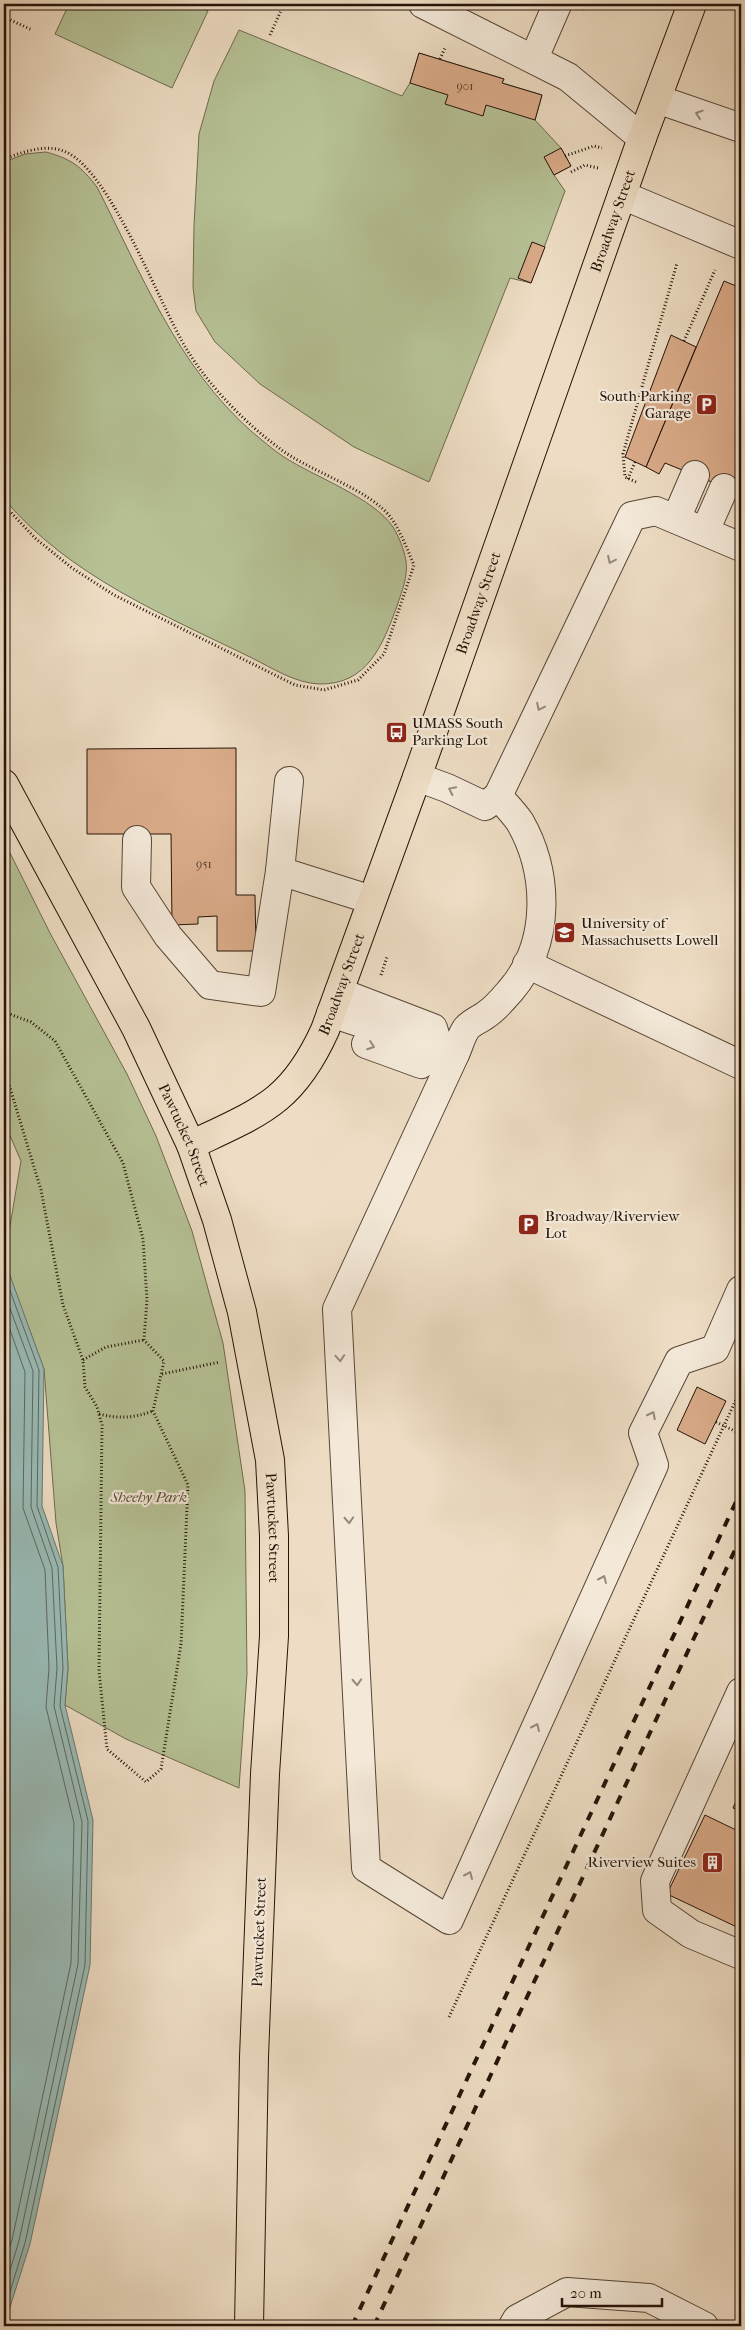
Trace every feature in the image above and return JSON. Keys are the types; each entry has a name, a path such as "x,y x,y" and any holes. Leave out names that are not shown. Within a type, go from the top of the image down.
{"main road":[{"name":"Broadway Street","path":"191,1145 264,1109 283,1095 298,1079 313,1055 332,1012 417,777 516,491 642,138 692,4"},
{"name":"Pawtucket Street","path":"4,784 136,1028 191,1145 217,1220 242,1312 270,1460 274,1536 274,1636 265,1784 254,2058 249,2326"}],"lane":[{"path":"424,4 534,58 568,77 642,138"},
{"path":"534,58 557,5"},
{"path":"658,99 741,128"},
{"path":"622,195 741,245"},
{"path":"676,519 695,475"},
{"path":"705,531 724,488"},
{"path":"417,777 447,788 485,806 498,796 632,516 656,511 741,547"},
{"path":"136,840 136,887 168,936 210,984 261,992 280,871 289,781"},
{"path":"498,796 519,822 537,862 542,906 537,938 527,964 512,988 489,1013 467,1028 447,1051 336,1309 366,1868 449,1920 654,1465 643,1433 679,1361 715,1348 741,1290"},
{"path":"280,871 372,900"},
{"path":"527,964 741,1065"},
{"path":"332,1012 433,1028 447,1051"},
{"path":"332,1012 421,1064 447,1051"},
{"path":"741,1692 654,1881 657,1910 691,1934 741,1955"},
{"path":"513,2326 518,2319 567,2292 649,2298 704,2326"}],"path":[{"path":"270,35 284,4"},
{"path":"4,17 32,30"},
{"path":"440,59 447,45"},
{"path":"565,156 594,146 605,149"},
{"path":"4,159 45,147 66,152 93,175 120,219 187,350 224,400 280,449 367,498 390,516 404,540 414,565 384,654 358,680 324,690 296,685 114,594 72,568 35,538 4,505"},
{"path":"571,172 585,165 598,168"},
{"path":"642,485 625,477 623,454 676,263"},
{"path":"684,341 714,270"},
{"path":"628,479 635,462"},
{"path":"4,1012 31,1022 55,1041 123,1163 143,1240 147,1300 144,1340 164,1361 154,1411 188,1485 181,1644 161,1769 146,1782 107,1749 99,1671 102,1425 97,1407 85,1387 83,1360 63,1305 41,1190 4,1068"},
{"path":"83,1360 106,1347 144,1340"},
{"path":"162,1374 251,1356"},
{"path":"450,2017 741,1389"},
{"path":"99,1414 118,1419 140,1416 154,1411"},
{"path":"716,1422 741,1434"},
{"path":"721,1423 723,1430"}],"green space":[{"path":"69,4 192,4 208,11 172,88 55,34"},
{"path":"239,30 402,96 410,83 419,53 504,79 502,83 542,95 535,120 561,148 571,166 554,175 565,191 531,283 510,278 429,482 354,447 260,384 215,342 196,311 193,287 194,225 199,134 214,81"},
{"path":"46,152 75,164 97,187 146,285 181,347 225,405 251,431 284,457 358,497 384,516 393,527 401,543 406,561 403,589 379,648 362,670 350,678 319,684 301,681 152,609 88,572 58,550 30,526 4,499 4,162 25,154"},
{"name":"Sheehy Park","path":"4,841 50,933 127,1074 156,1136 192,1231 223,1343 245,1491 247,1674 239,1788 126,1739 65,1705 68,1668 63,1566 56,1523 44,1369 4,1261 21,1161 4,1122"}],"water":[{"path":"4,1259 44,1369 42,1506 63,1566 68,1668 65,1705 93,1820 90,1965 30,2244 4,2326"}],"building":[{"path":"570,4 587,4 584,10"},
{"path":"419,53 504,79 502,83 542,95 535,120 486,105 483,116 445,104 448,95 410,83"},
{"path":"561,148 571,166 554,175 544,157"},
{"path":"532,242 545,247 531,283 518,278"},
{"name":"South Parking Garage","path":"724,281 741,288 741,494 665,463 659,474 646,467"},
{"path":"671,335 696,347 646,467 625,457"},
{"path":"236,748 236,895 255,895 256,951 217,951 217,916 198,917 198,924 172,925 171,834 87,834 87,749"},
{"path":"697,1387 726,1401 705,1444 677,1430"},
{"path":"741,1790 741,1812 733,1808"},
{"name":"Riverview Suites","path":"705,1815 736,1830 741,1819 741,1929 667,1894"}],"railway":[{"path":"352,2326 741,1491"},
{"path":"374,2326 741,1537"}],"place":[{"name":"South Parking Garage","path":"707,405"},
{"name":"UMASS South Parking Lot","path":"396,732"},
{"name":"University of Massachusetts Lowell","path":"565,932"},
{"name":"Broadway/Riverview Lot","path":"529,1225"},
{"name":"Riverview Suites","path":"712,1862"}]}
